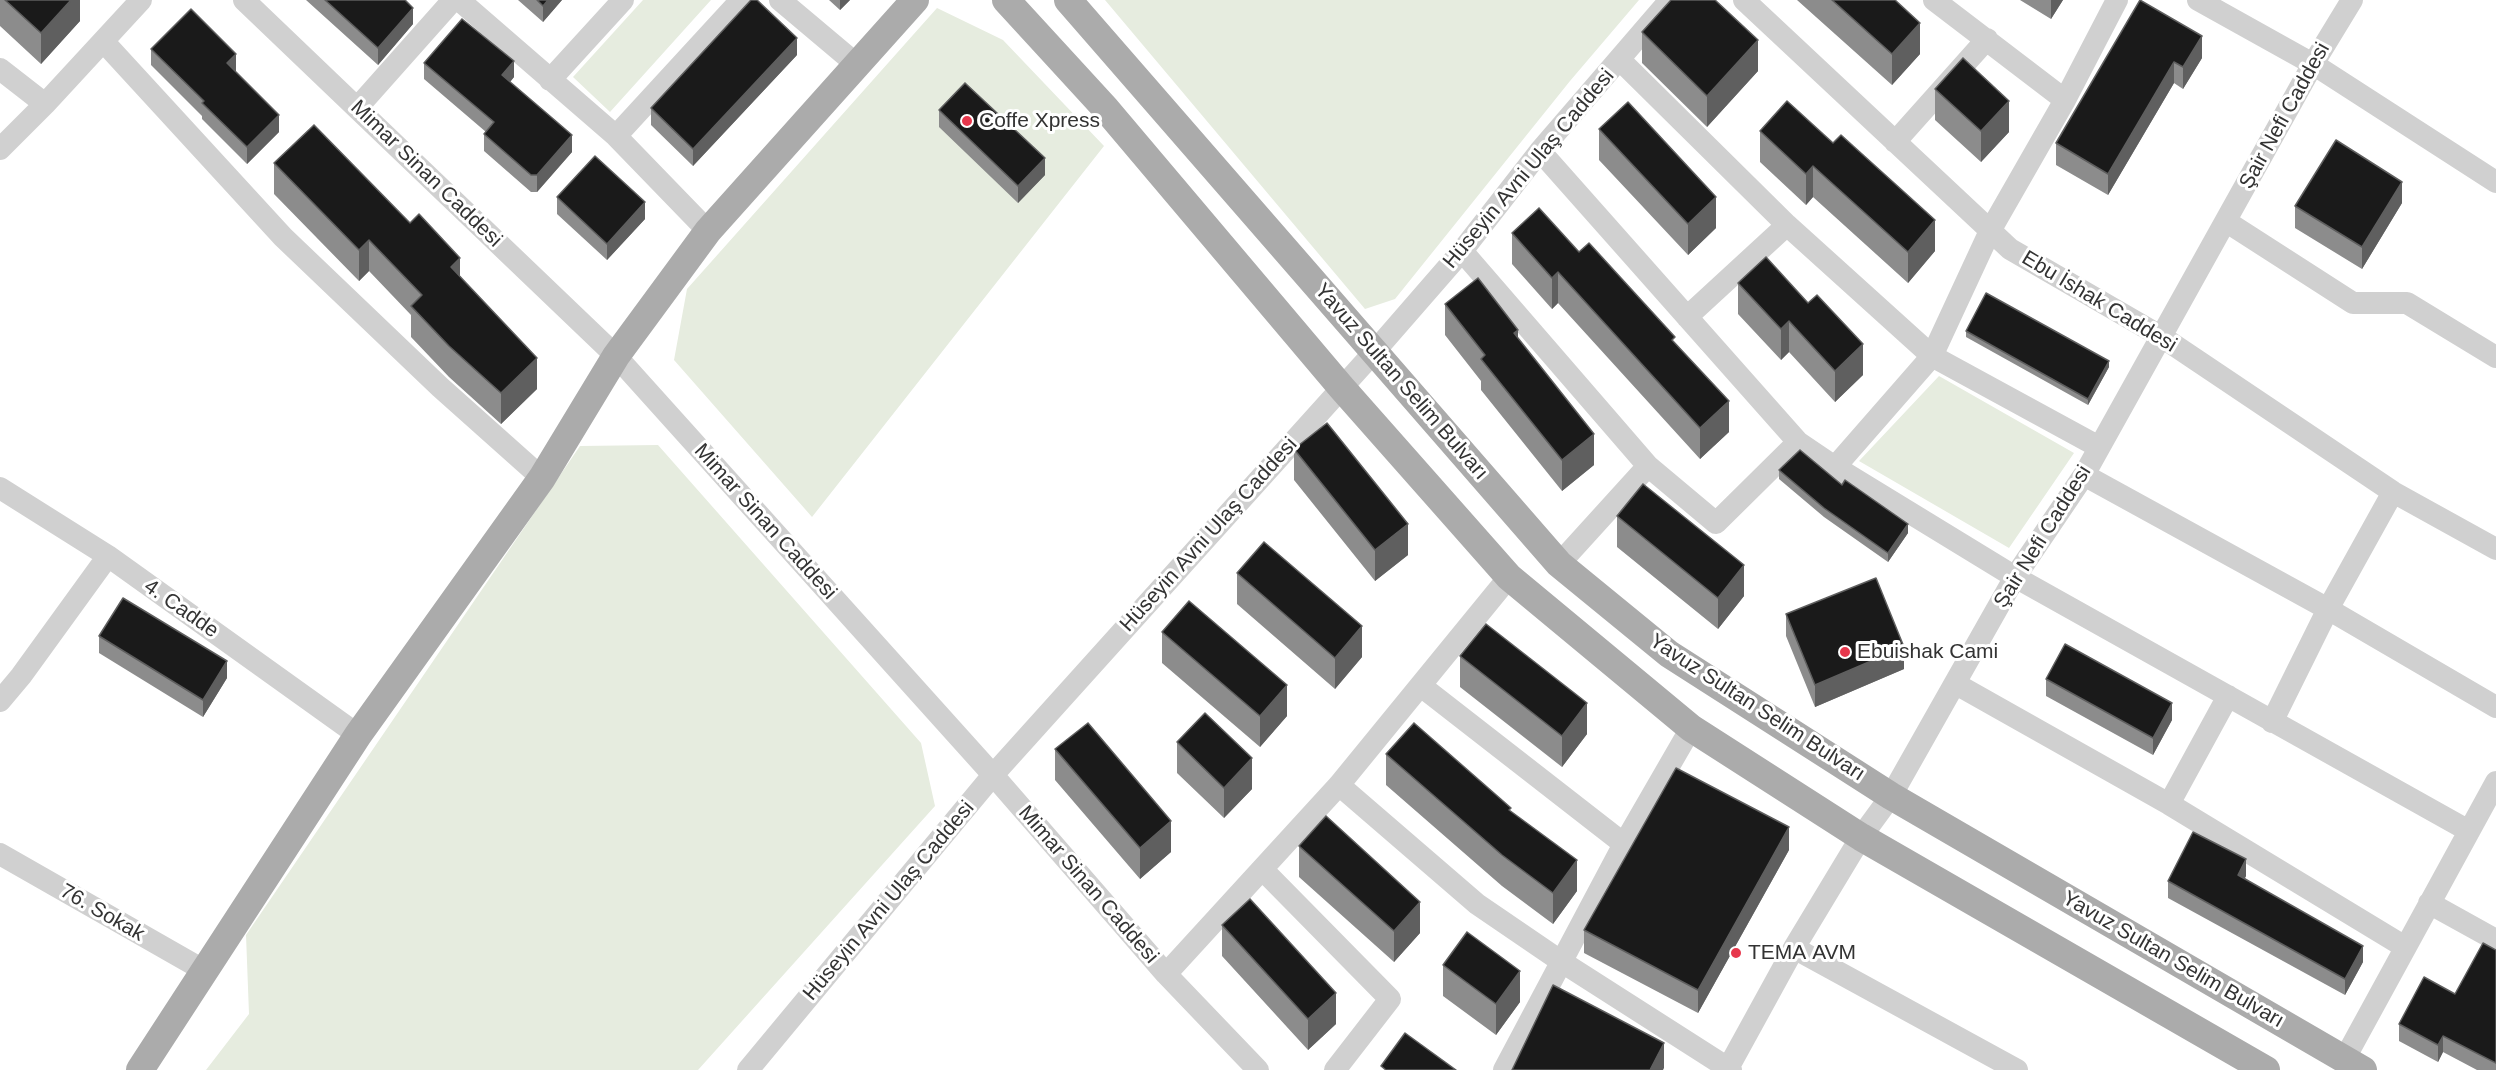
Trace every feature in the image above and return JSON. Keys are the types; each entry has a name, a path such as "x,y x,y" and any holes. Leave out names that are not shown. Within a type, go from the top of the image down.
{"main road":[{"path":"140,1070 358,735 543,478 616,356 708,231 915,0"},
{"name":"Yavuz Sultan Selim Bulvarı","path":"1006,0 1106,109 1341,387 1509,577 1691,728 1861,837 2266,1070"},
{"name":"Yavuz Sultan Selim Bulvarı","path":"1068,0 1559,564 1669,654 1891,796 2354,1065"}],"street":[{"path":"0,149 141,0"},
{"name":"Mimar Sinan Caddesi","path":"244,0 616,356 993,775 1166,974 1258,1070"},
{"path":"357,108 453,0"},
{"path":"459,0 616,136 708,231"},
{"path":"550,80 623,0"},
{"path":"616,136 741,0"},
{"path":"780,0 856,64"},
{"name":"Hüseyin Avni Ulaş Caddesi","path":"748,1070 993,775 1375,351 1462,251 1540,152 1670,0"},
{"name":"Ebu İshak Caddesi","path":"1744,0 2010,249 2162,337 2393,492 2496,549"},
{"path":"1934,0 2065,100"},
{"path":"1835,467 1932,356 1990,231 2065,100 2117,0"},
{"path":"2198,0 2313,64 2496,182"},
{"name":"Şair Nefi Caddesi","path":"1729,1069 1794,948 1861,837 1891,796 2015,577 2084,475 2313,64 2352,0"},
{"path":"1895,142 1987,39"},
{"path":"103,40 283,237 440,387 543,478"},
{"path":"1620,60 1787,225 1932,356 2099,447"},
{"path":"0,69 45,104"},
{"path":"1540,152 1798,442 2015,577 2469,831"},
{"path":"2227,222 2353,303 2408,303 2496,357"},
{"path":"1687,317 1787,225"},
{"path":"1462,251 1648,466 1716,523 1798,442"},
{"path":"1559,564 1648,466"},
{"path":"2084,475 2328,609 2496,707"},
{"name":"4. Cadde","path":"0,488 108,556 358,735"},
{"path":"2272,722 2328,609 2393,492"},
{"path":"0,701 21,676 108,556"},
{"path":"1166,974 1339,785 1509,577"},
{"path":"1956,684 2169,804 2405,947"},
{"path":"1421,686 1624,844"},
{"path":"2169,804 2228,696"},
{"path":"1504,1070 1624,844 1691,728"},
{"path":"2354,1065 2405,947 2496,782"},
{"path":"1339,785 1478,904 1562,962 1729,1069"},
{"name":"76. Sokak","path":"0,854 205,971"},
{"path":"1263,870 1390,999 1335,1070"},
{"path":"2429,903 2496,940"},
{"path":"1794,948 2017,1070"}],"shaded area":[{"path":"643,0 711,0 610,112 573,77"},
{"path":"1105,0 1639,0 1570,81 1395,299 1365,309"},
{"path":"937,8 1003,40 1104,146 812,517 674,360 687,289"},
{"path":"1939,376 2074,453 2009,548 1859,461"},
{"path":"658,445 921,743 935,806 698,1070 206,1070 249,1014 246,935 580,446"}],"building":[{"path":"5,0 71,0 41,33"},
{"path":"325,0 405,0 413,8 378,48"},
{"path":"537,0 548,0 543,6"},
{"path":"751,0 757,0 797,38 693,149 651,108"},
{"path":"1671,0 1715,0 1758,40 1707,96 1642,32"},
{"path":"1832,0 1895,0 1920,23 1892,54"},
{"path":"2140,0 2202,36 2183,67 2174,62 2108,174 2056,143"},
{"path":"191,9 236,54 227,63 279,115 247,147 151,49"},
{"path":"462,19 514,61 502,75 572,135 537,175 531,175 484,134 494,122 424,63"},
{"path":"1963,58 2009,101 1981,131 1935,89"},
{"path":"965,83 1045,158 1018,186 939,110"},
{"path":"1787,101 1833,143 1841,135 1935,220 1908,252 1813,166 1806,174 1760,131"},
{"path":"1628,102 1716,197 1688,224 1599,129"},
{"path":"314,125 410,223 419,214 460,258 451,267 537,358 501,393 449,346 411,306 422,295 369,240 359,250 274,163"},
{"path":"2336,140 2402,182 2362,247 2295,206"},
{"path":"595,156 645,202 607,244 557,197"},
{"path":"1539,208 1579,252 1589,243 1675,337 1672,340 1729,401 1700,428 1558,272 1552,278 1512,233"},
{"path":"1766,257 1808,303 1817,295 1863,344 1835,371 1789,321 1781,329 1738,283"},
{"path":"1478,278 1518,330 1514,333 1594,434 1562,460 1481,359 1485,355 1445,304"},
{"path":"1986,293 2109,361 2088,399 1966,331"},
{"path":"1327,423 1408,524 1375,550 1294,449"},
{"path":"1800,450 1842,485 1845,480 1908,524 1888,553 1824,508 1779,470"},
{"path":"1643,484 1744,565 1718,598 1617,516"},
{"path":"1264,542 1362,626 1335,658 1237,573"},
{"name":"Ebuishak Cami","path":"1876,578 1904,647 1815,685 1786,614"},
{"path":"123,598 227,661 203,700 99,636"},
{"path":"1189,601 1287,685 1260,716 1162,632"},
{"path":"1486,624 1587,703 1562,736 1460,656"},
{"path":"2065,644 2172,703 2153,738 2046,679"},
{"path":"1205,713 1252,758 1224,788 1177,742"},
{"path":"1088,723 1171,821 1140,848 1055,749"},
{"path":"1414,723 1511,808 1509,810 1577,860 1553,893 1502,855 1386,754"},
{"path":"1676,768 1789,827 1698,990 1584,930"},
{"path":"1326,816 1420,902 1394,931 1299,846"},
{"path":"2193,832 2246,859 2238,875 2363,946 2345,979 2168,881"},
{"path":"1250,899 1336,993 1308,1019 1222,925"},
{"path":"1467,932 1520,971 1496,1004 1443,965"},
{"path":"2483,943 2496,950 2496,1063 2443,1036 2438,1045 2399,1024 2424,977 2455,994"},
{"path":"1553,985 1664,1043 1650,1070 1512,1070"},
{"path":"1405,1033 1456,1070 1386,1070 1381,1066"}],"place":[{"name":"Coffe Xpress","path":"967,121"},
{"name":"Ebuishak Cami","path":"1845,652"},
{"name":"TEMA AVM","path":"1736,953"}]}
